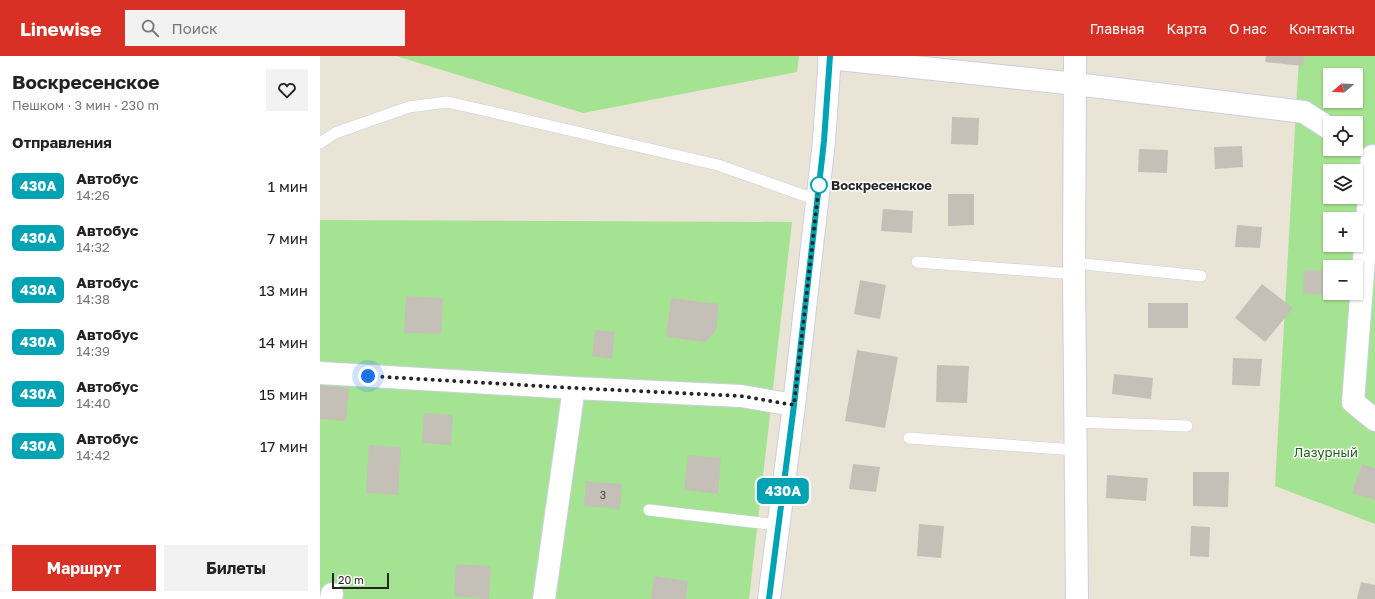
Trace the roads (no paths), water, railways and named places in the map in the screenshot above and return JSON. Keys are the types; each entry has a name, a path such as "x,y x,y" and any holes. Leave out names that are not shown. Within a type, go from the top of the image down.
{"street":[{"path":"1076,56 1074,268 1077,599"},
{"path":"769,599 794,405 824,141 830,57 1076,84 1304,112 1323,124"},
{"path":"1368,153 1353,402 1375,420"},
{"path":"320,373 741,396 794,405"},
{"path":"544,599 574,388"}],"lane":[{"path":"320,143 335,133 409,107 447,102 718,165 817,200"},
{"path":"917,262 1074,268 1201,276"},
{"path":"1075,422 1187,426"},
{"path":"909,438 1075,450"},
{"path":"649,510 778,525"}],"place":[{"name":"Воскресенское","path":"819,185"}],"park label":[{"name":"Лазурный","path":"1326,452"}]}
